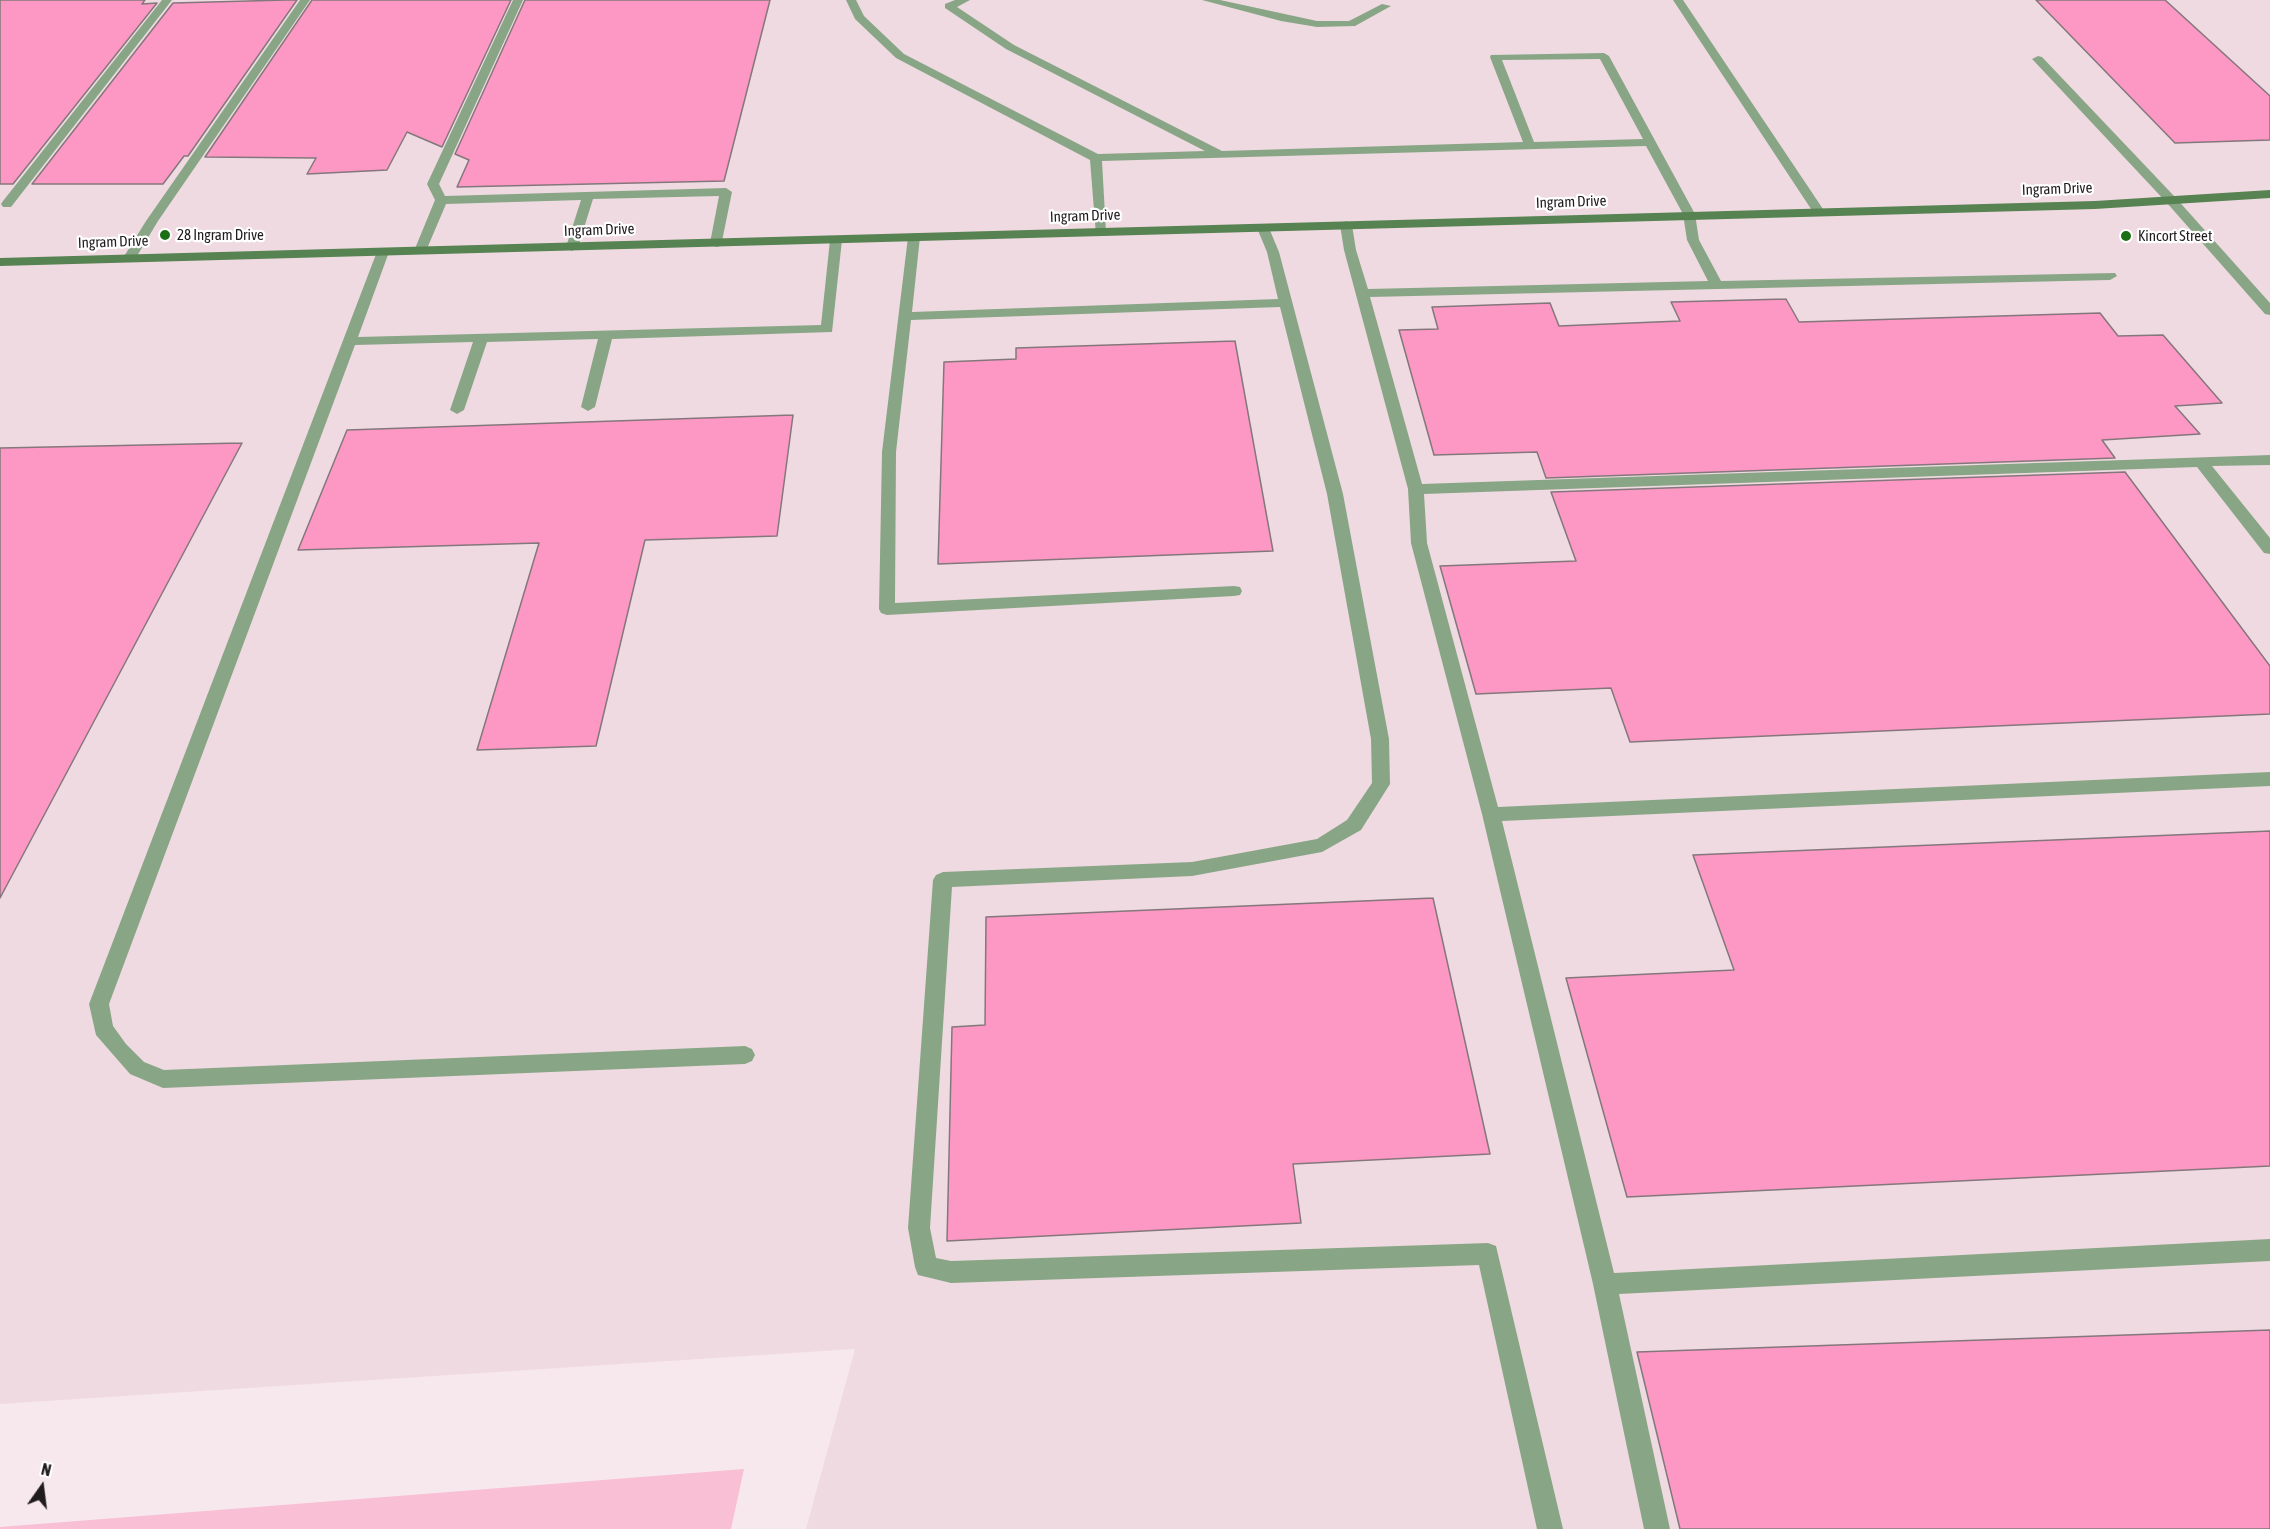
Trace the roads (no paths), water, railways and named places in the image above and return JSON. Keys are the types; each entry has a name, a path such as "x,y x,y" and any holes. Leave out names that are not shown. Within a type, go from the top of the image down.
{"street":[{"path":"2,207 167,0"},
{"path":"129,258 152,220 305,0"},
{"path":"420,251 441,200 433,184 518,0"},
{"path":"851,0 859,17 900,56 1096,158 1650,142"},
{"path":"945,3 965,0"},
{"path":"1207,0 1281,18 1317,24 1351,24 1386,6"},
{"path":"1678,0 1819,212"},
{"path":"945,3 1010,47 1219,154"},
{"path":"1530,146 1495,57 1604,56 1689,214 1693,240 1717,285"},
{"path":"2038,59 2171,200 2270,310"},
{"path":"1096,158 1100,232"},
{"path":"441,200 726,192 716,243"},
{"name":"Ingram Drive","path":"0,262 2095,204 2270,194"},
{"path":"572,247 588,196"},
{"path":"1346,225 1350,250 1416,489 1419,543 1491,814 1605,1284 1657,1529"},
{"path":"1263,228 1273,252 1335,494 1380,739 1382,784 1354,825 1322,845 1192,869 943,880 919,1228 926,1267 951,1272 1488,1254 1550,1529"},
{"path":"914,237 889,452 887,609 1234,591"},
{"path":"348,340 827,329 836,240"},
{"path":"383,252 99,1004 103,1029 137,1068 163,1079 745,1055"},
{"path":"1362,292 2110,276"},
{"path":"905,316 1286,303"},
{"path":"588,406 606,334"},
{"path":"457,410 482,337"},
{"path":"1416,489 2270,460"},
{"path":"2201,462 2270,549"},
{"path":"1491,814 2270,779"},
{"path":"1605,1284 2270,1250"}],"place":[{"name":"28 Ingram Drive","path":"165,235"},
{"name":"Kincort Street","path":"2126,236"}]}
